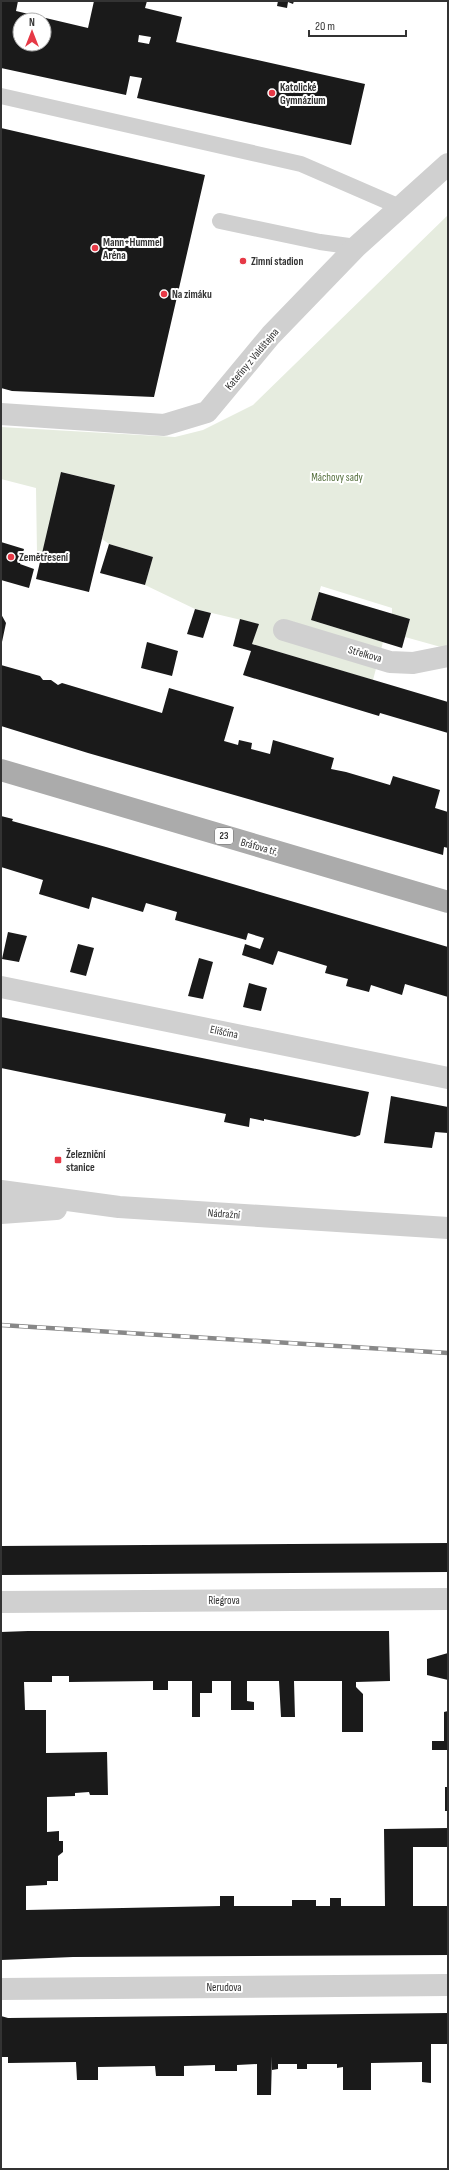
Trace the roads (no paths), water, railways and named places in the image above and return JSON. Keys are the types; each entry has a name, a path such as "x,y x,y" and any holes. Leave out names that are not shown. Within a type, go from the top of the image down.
{"main road":[{"name":"Bráfova tř.","path":"1,770 448,902"}],"street":[{"name":"Kateřiny z Valdštejna","path":"1,414 164,425 208,412 271,335 356,247 448,164"},
{"name":"Střelkova","path":"284,630 390,662 413,663 448,656"},
{"name":"Eliščina","path":"1,987 448,1078"},
{"name":"Nádražní","path":"1,1191 119,1207 448,1228"},
{"path":"1,1213 32,1210 119,1207"},
{"name":"Riegrova","path":"1,1602 448,1599"},
{"name":"Nerudova","path":"1,1989 448,1985"}],"lane":[{"path":"1,96 301,164 400,207"},
{"path":"220,221 320,242 356,247"}],"railway":[{"path":"1,1325 448,1353"}],"place":[{"name":"Katolické Gymnázium","path":"272,93"},
{"name":"Mann+Hummel Aréna","path":"95,248"},
{"name":"Zimní stadion","path":"243,261"},
{"name":"Na zimáku","path":"164,294"},
{"name":"Zemětřesení","path":"11,557"},
{"name":"Železniční stanice","path":"58,1160"}],"park label":[{"name":"Máchovy sady","path":"337,477"}]}
